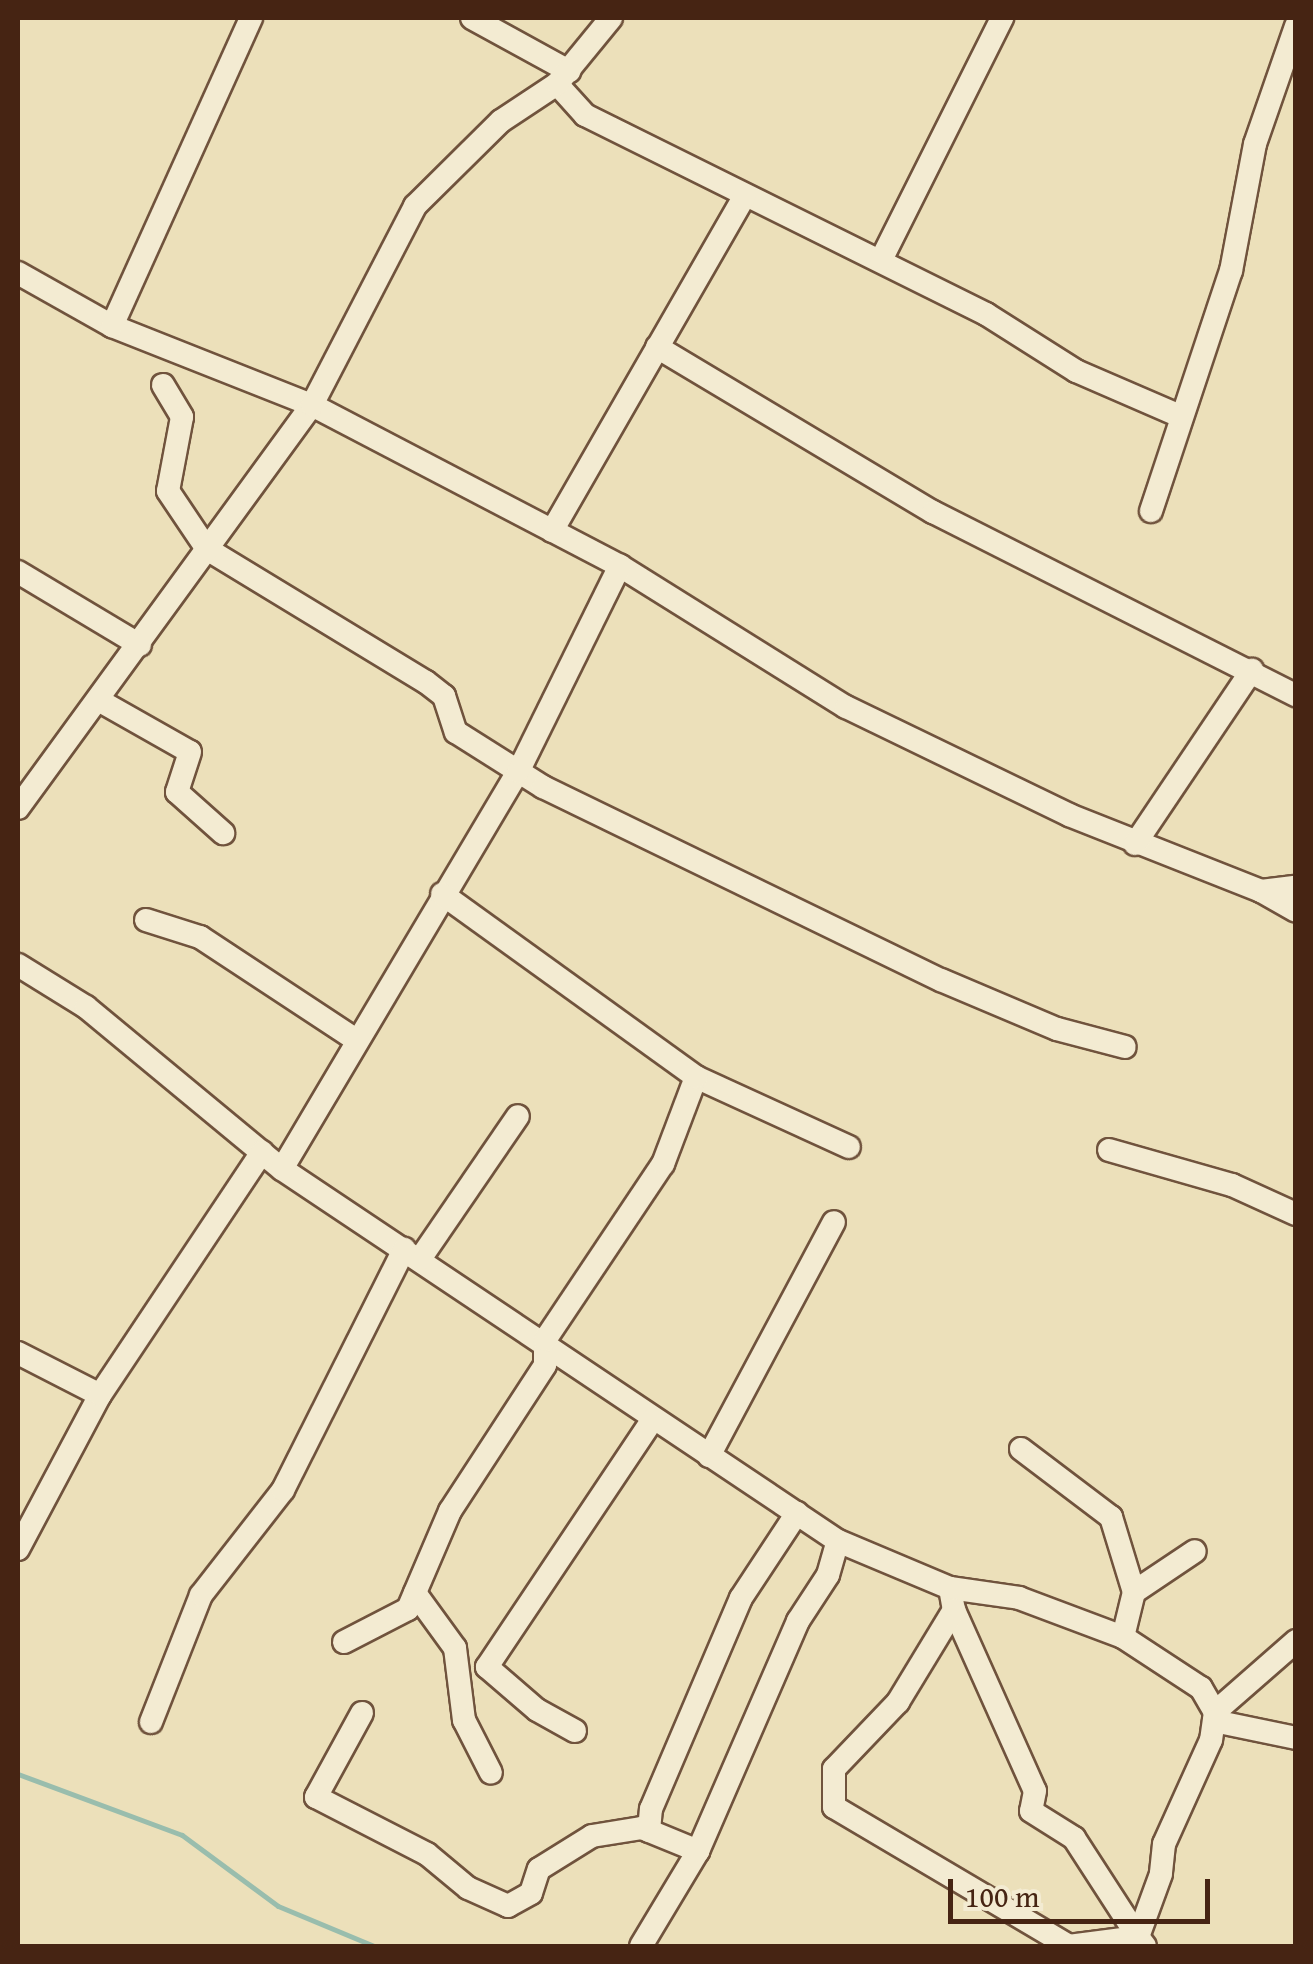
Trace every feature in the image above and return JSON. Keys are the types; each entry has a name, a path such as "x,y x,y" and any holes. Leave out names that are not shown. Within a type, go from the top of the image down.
{"street":[{"path":"112,326 251,18"},
{"path":"472,18 563,77 584,115 881,260 1076,371 1180,416"},
{"path":"18,808 100,701 312,405 415,206 501,121 563,77 611,18"},
{"path":"881,260 1002,18"},
{"path":"1151,511 1231,271 1255,144 1296,26"},
{"path":"552,531 745,196"},
{"path":"18,272 112,326 312,405 620,566 846,707 1135,844 1222,870 1296,911"},
{"path":"656,347 933,512 1252,670 1296,696"},
{"path":"163,385 182,417 168,491 206,549 426,682 444,696 456,732 518,772 941,980 1057,1029 1125,1047"},
{"path":"282,1169 518,772 620,566"},
{"path":"18,572 140,645"},
{"path":"1135,844 1252,670"},
{"path":"100,701 190,752 177,792 223,833"},
{"path":"1261,891 1296,888"},
{"path":"442,894 696,1077 849,1148"},
{"path":"146,920 200,937 356,1040"},
{"path":"18,965 86,1007 282,1169 545,1340 653,1420 838,1541 952,1599 1019,1598 1123,1638 1201,1688 1214,1716 1211,1740 1164,1844 1161,1874 1142,1942"},
{"path":"344,1642 408,1609 450,1510 545,1366 545,1340 662,1164 696,1077"},
{"path":"151,1722 202,1595 283,1490 412,1254 518,1116"},
{"path":"1109,1150 1232,1185 1296,1214"},
{"path":"18,1549 100,1395 262,1152"},
{"path":"709,1456 834,1222"},
{"path":"18,1353 100,1395"},
{"path":"575,1730 536,1710 486,1667 653,1420"},
{"path":"1021,1449 1111,1517 1134,1592 1123,1638"},
{"path":"649,1831 651,1810 741,1598 797,1513"},
{"path":"641,1946 698,1851 798,1622 828,1575 838,1541"},
{"path":"1134,1592 1195,1550"},
{"path":"415,1593 454,1648 464,1720 491,1774"},
{"path":"952,1599 1035,1792 1031,1811 1074,1838 1142,1942"},
{"path":"952,1599 898,1702 834,1770 834,1808 1070,1946 1142,1942"},
{"path":"1214,1716 1296,1641"},
{"path":"362,1712 316,1797 426,1854 468,1888 508,1906 531,1893 539,1869 592,1836 649,1831 698,1851"},
{"path":"1214,1716 1296,1738"}],"waterway":[{"path":"18,1774 182,1835 278,1906 374,1946"}]}
